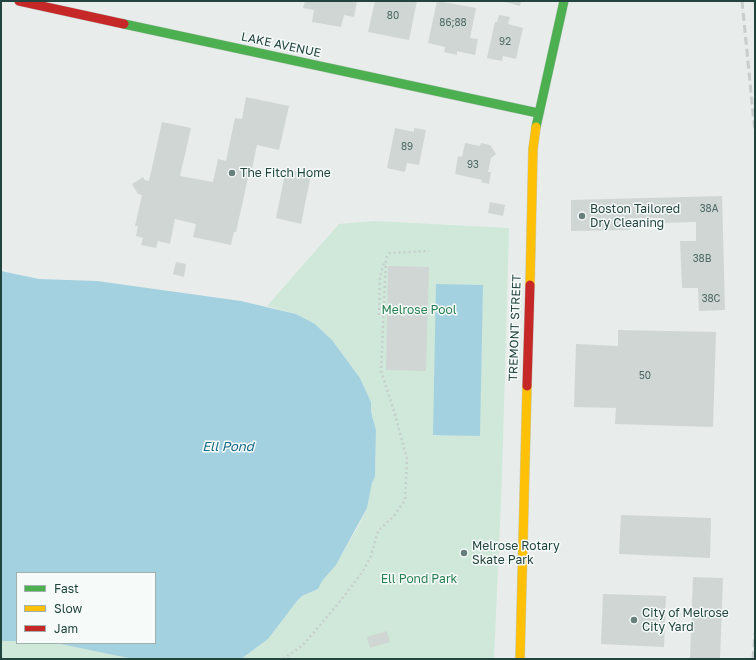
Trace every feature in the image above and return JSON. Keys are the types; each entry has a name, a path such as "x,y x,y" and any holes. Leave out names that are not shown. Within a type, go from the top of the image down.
{"street":[{"name":"LAKE AVENUE","path":"19,1 538,113"},
{"name":"TREMONT STREET","path":"520,659 533,149 538,113 564,1"}],"path":[{"path":"283,659 303,645 338,604 363,571 371,556 378,531 401,508 405,500 407,459 401,433 381,371 386,258 390,253 429,251"}],"green space":[{"path":"375,221 509,228 502,478 494,659 241,659 268,639 297,601 302,596 318,589 322,581 336,565 367,508 372,483 375,477 376,430 371,412 371,402 360,378 332,340 315,324 296,314 267,306 339,224"},
{"path":"1,641 16,641 16,644 65,644 133,659 1,659"}],"water":[{"name":"Ell Pond","path":"1,271 39,279 97,281 241,301 296,314 315,324 332,340 360,378 371,402 371,412 376,430 375,477 372,483 367,508 336,565 322,581 318,589 302,596 297,601 268,639 241,659 133,659 61,644 156,644 156,572 16,572 16,641 1,641"},
{"path":"436,284 483,285 480,436 433,435"}],"building":[{"path":"305,1 357,1 354,17 344,15 341,27 312,22 314,10 303,8"},
{"path":"375,1 417,1 409,40 368,32"},
{"path":"437,1 476,8 470,38 478,39 475,55 457,51 457,55 444,52 445,47 428,43"},
{"path":"502,1 521,1 520,6"},
{"path":"499,15 510,17 508,24 523,28 516,59 503,56 502,61 487,58 495,22 497,22"},
{"name":"The Fitch Home","path":"246,97 289,106 279,150 257,145 236,232 234,232 231,245 193,237 196,224 175,219 170,244 158,241 156,248 141,245 143,238 136,236 138,226 135,226 142,195 138,194 132,184 143,177 145,180 149,181 162,122 191,128 180,176 213,182 218,159 226,161 235,118 242,119"},
{"path":"395,128 414,132 414,128 426,130 419,165 407,163 405,172 387,168"},
{"path":"465,143 480,146 481,143 490,145 496,154 491,158 488,172 491,172 489,184 481,182 482,180 455,174 458,156 462,157"},
{"path":"286,169 311,175 301,224 276,218"},
{"path":"722,196 725,310 699,311 698,288 682,288 680,241 696,241 696,222 661,223 661,218 630,218 630,230 571,231 571,200"},
{"path":"490,202 505,205 503,216 488,213"},
{"path":"176,262 186,264 184,277 173,274"},
{"path":"388,266 429,267 426,371 386,370"},
{"path":"618,330 716,332 713,427 615,424 616,408 574,407 576,344 618,346"},
{"path":"621,515 711,518 710,558 619,554"},
{"path":"693,577 723,578 720,659 690,659"},
{"name":"City of Melrose City Yard","path":"603,594 666,596 664,647 601,644"},
{"path":"387,631 390,642 370,648 367,637"}],"railway":[{"path":"742,1 755,133"},
{"path":"753,659 755,633"}],"traffic: fast":[{"path":"536,127 564,1"},
{"path":"124,24 538,113"}],"traffic: slow":[{"path":"530,285 533,149 536,127"},
{"path":"520,659 527,386"}],"traffic: jam":[{"path":"19,1 124,24"},
{"path":"527,386 530,285"}],"place":[{"name":"The Fitch Home","path":"232,173"},
{"name":"Boston Tailored Dry Cleaning","path":"582,216"},
{"name":"Melrose Rotary Skate Park","path":"464,553"},
{"name":"City of Melrose City Yard","path":"634,620"}],"park label":[{"name":"Melrose Pool","path":"419,310"},
{"name":"Ell Pond Park","path":"419,579"}]}
